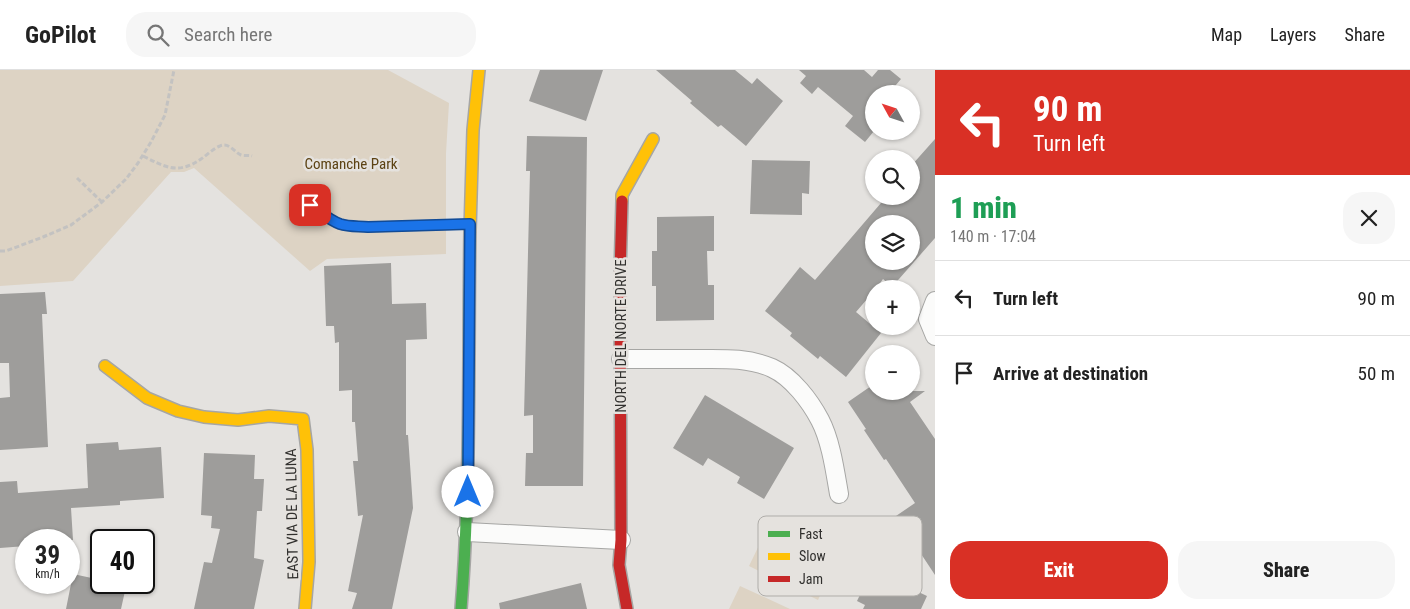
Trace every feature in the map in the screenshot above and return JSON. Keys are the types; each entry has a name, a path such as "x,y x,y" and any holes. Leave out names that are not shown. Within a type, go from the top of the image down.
{"street":[{"path":"461,609 467,532 470,224 474,103 479,70"},
{"name":"NORTH DEL NORTE DRIVE","path":"627,609 620,565 620,275 622,195 653,139"},
{"path":"935,301 928,319 935,336"},
{"path":"621,359 729,359 751,361 772,368 790,379 821,421 831,450 839,494"},
{"name":"EAST VIA DE LA LUNA","path":"105,366 147,398 178,411 204,418 238,420 269,416 303,419 308,450 308,562 305,609"},
{"path":"467,532 621,540"}],"lane":[{"path":"310,205 340,224 354,226 470,224"}],"path":[{"path":"0,251 43,237 71,225 102,202 126,179 143,156 165,114 174,70"},
{"path":"143,156 174,169 185,168 221,145 227,146 241,155 252,156"},
{"path":"77,178 102,202"}],"green space":[{"name":"Comanche Park","path":"0,70 388,70 449,103 446,153 446,254 327,259 310,271 194,168 184,172 171,172 73,281 0,286"},
{"path":"758,547 758,570 749,566"},
{"path":"740,586 758,594 758,596 790,609 729,609"},
{"path":"810,596 820,596 818,600"}],"building":[{"path":"540,70 603,70 586,121 529,101"},
{"path":"656,70 735,70 752,84 757,78 783,101 746,146 721,125 718,127 690,103 692,101"},
{"path":"799,70 864,70 872,77 878,70 890,70 901,79 896,85 865,85 865,140 867,140 865,142 845,126 853,116 818,87 812,94 800,83 806,76"},
{"path":"527,136 587,137 583,486 525,486 526,453 533,453 533,415 524,416 530,171 526,171"},
{"path":"935,139 935,238 920,255 920,215 871,215 879,205 920,205 920,156"},
{"path":"752,160 810,161 809,194 802,193 802,215 750,214"},
{"path":"714,216 714,251 707,251 708,285 714,285 714,320 656,321 656,286 652,286 652,251 657,251 657,217"},
{"path":"865,222 865,270 907,270 898,280 865,280 865,302 856,312 865,320 865,335 879,335 871,345 865,345 865,353 846,377 820,356 818,359 790,336 792,333 765,311 800,267 815,280"},
{"path":"391,263 392,304 426,303 427,339 406,340 406,435 408,435 413,508 392,609 352,609 357,593 348,591 363,515 358,516 353,461 358,461 355,422 352,422 352,390 339,391 339,342 335,343 334,326 326,326 324,266"},
{"path":"45,292 47,314 42,314 48,447 0,450 0,398 10,397 9,363 0,363 0,294"},
{"path":"865,390 865,400 913,400 910,402 935,439 935,575 922,555 922,516 896,516 915,503 864,430 866,429 848,402"},
{"path":"705,395 794,448 764,499 737,483 740,477 708,458 703,466 673,448"},
{"path":"118,442 119,450 161,447 164,498 120,501 120,505 71,508 72,529 15,529 15,547 0,548 0,482 17,481 18,493 88,488 86,444"},
{"path":"204,453 255,455 254,479 264,479 262,511 257,511 254,558 264,560 254,609 194,609 204,562 212,563 220,529 211,528 212,516 201,515"},
{"path":"80,576 90,578 90,594 124,594 121,609 66,609 69,594 80,594"},
{"path":"581,583 587,609 500,609 499,603"},
{"path":"922,594 927,596 921,609 863,609 865,605 857,601 859,596 922,596"}],"traffic: fast":[{"path":"461,609 468,467 470,230"}],"traffic: slow":[{"path":"470,230 473,130 479,70"},
{"path":"622,201 622,195 653,139"},
{"path":"105,366 147,398 178,411 204,417 238,420 269,416 303,419 307,450 309,562 305,609"}],"traffic: jam":[{"path":"622,201 620,275 621,540 619,565 627,609"}],"route":[{"path":"310,205 340,224 354,226 470,224 468,492"}]}
